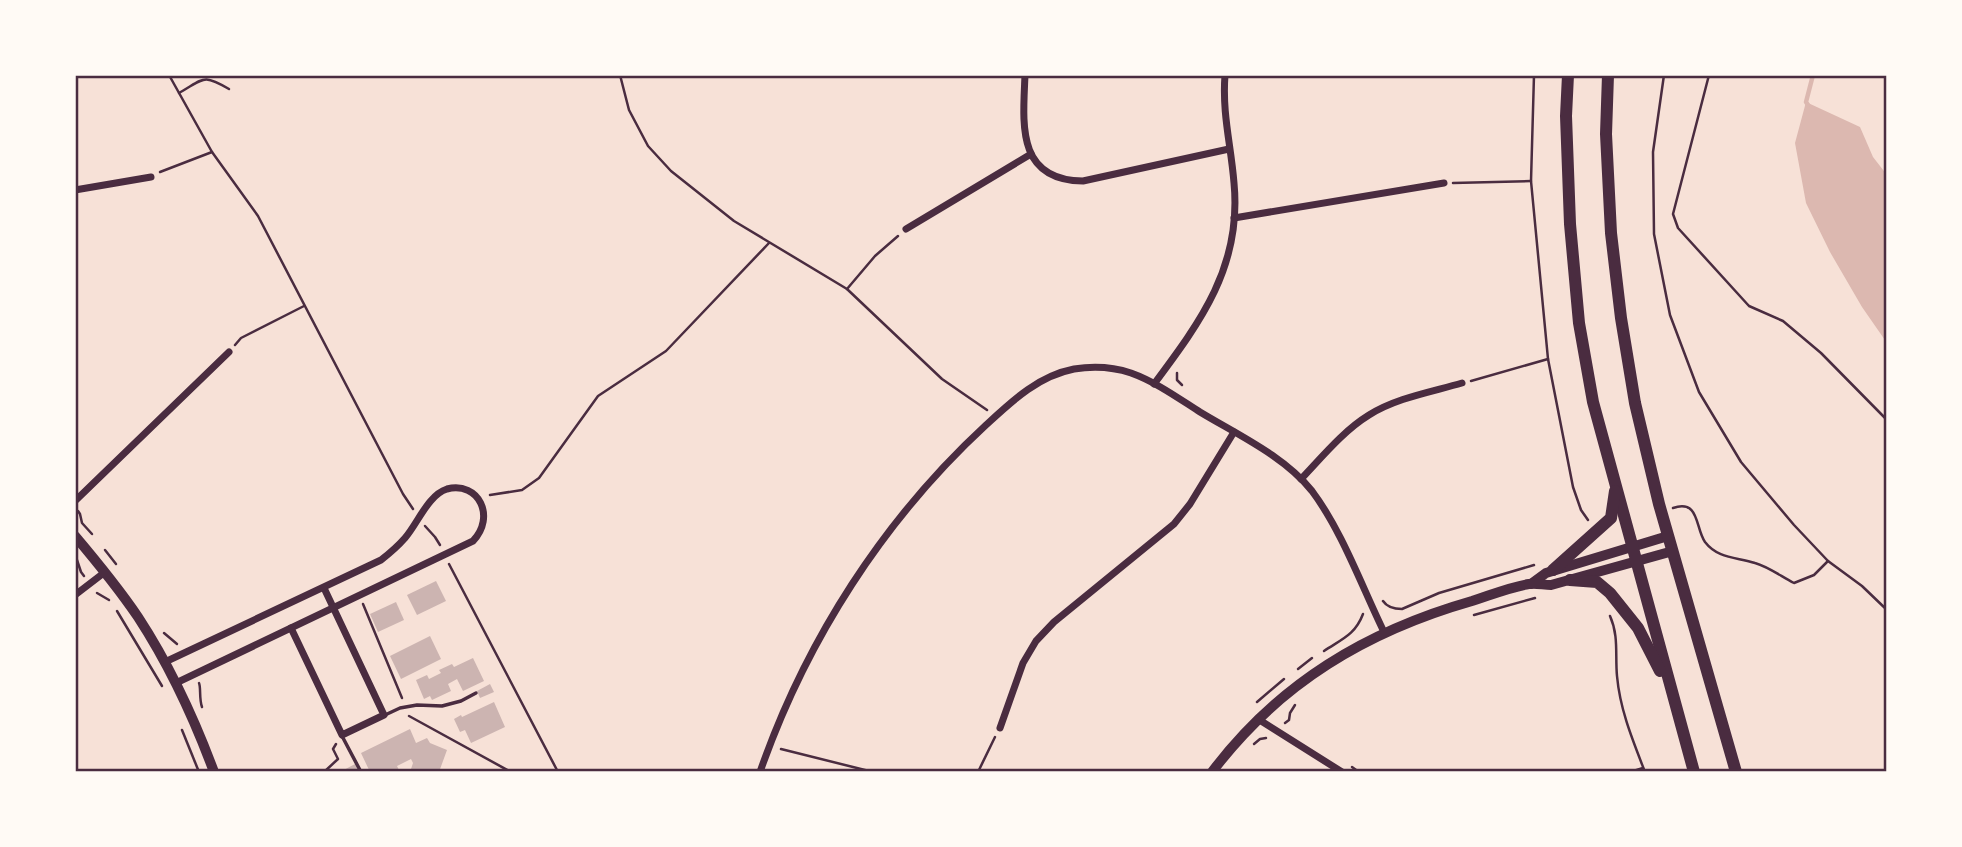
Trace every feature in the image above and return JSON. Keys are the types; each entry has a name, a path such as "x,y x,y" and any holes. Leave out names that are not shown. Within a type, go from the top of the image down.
{"main road":[{"path":"1568,75 1566,116 1570,224 1579,323 1593,402 1695,772"},
{"path":"1608,75 1606,134 1612,233 1621,318 1639,425 1736,772"},
{"path":"1548,567 1611,518 1616,486"},
{"path":"1570,580 1597,582 1610,593 1638,628 1672,693"}],"street":[{"path":"1025,75 1024,138 1031,154 1042,167 1057,177 1083,181 1229,149"},
{"path":"1154,384 1200,320 1217,288 1228,254 1234,218 1234,184 1224,112 1225,75"},
{"path":"906,229 1031,154"},
{"path":"75,190 151,177"},
{"path":"1234,218 1444,183"},
{"path":"75,501 229,352"},
{"path":"761,772 789,700 810,656 834,613 890,531 954,456 994,418 1033,385 1072,369 1094,367 1129,372 1154,384 1280,461 1301,479 1328,514 1384,632"},
{"path":"1301,479 1370,414 1387,405 1462,383"},
{"path":"1000,728 1023,663 1036,641 1054,622 1174,524 1190,504 1234,432"},
{"path":"165,662 381,559 399,544 432,499 444,490 463,489 472,493 479,501 484,514 482,530 473,541 176,683"},
{"path":"75,536 137,616 165,662 214,772"},
{"path":"1212,772 1258,719 1287,694 1338,656 1384,632 1454,606 1530,584 1546,573 1548,567 1668,536"},
{"path":"1530,584 1551,585 1673,551"},
{"path":"75,595 105,572"},
{"path":"291,628 342,736 384,715 324,588"},
{"path":"1258,719 1342,772"}],"lane":[{"path":"384,715 416,705 442,706 461,701 476,693"},
{"path":"342,736 361,772"}],"path":[{"path":"169,75 212,152 258,216 403,494 435,537 558,772"},
{"path":"620,75 629,110 655,155 671,172 721,212 846,289 942,379 987,410 994,418"},
{"path":"1534,75 1531,181 1548,359 1573,487 1581,510 1592,524"},
{"path":"1664,75 1653,152 1654,234 1670,315 1699,392 1741,462 1828,561 1887,610"},
{"path":"1709,75 1673,214 1674,221 1749,306 1783,321 1821,353 1887,420"},
{"path":"179,93 211,78 229,89"},
{"path":"151,177 212,152"},
{"path":"1444,183 1531,181"},
{"path":"846,289 875,256 906,229"},
{"path":"479,501 495,493 522,490 538,478 598,397 666,351 769,243"},
{"path":"229,352 241,338 304,306"},
{"path":"1462,383 1548,359"},
{"path":"1169,364 1177,369 1177,380 1185,389"},
{"path":"987,410 994,404"},
{"path":"1679,506 1694,513 1705,542 1723,557 1756,563 1794,583 1814,575 1828,561"},
{"path":"75,558 81,572"},
{"path":"1380,595 1386,604 1402,609 1450,590 1548,567"},
{"path":"98,594 110,601"},
{"path":"1475,615 1537,597"},
{"path":"116,609 163,689"},
{"path":"1608,611 1617,642 1620,697 1632,743 1644,770 1630,772"},
{"path":"1254,744 1267,738 1289,720 1294,707 1302,698"},
{"path":"384,715 406,714 511,772"},
{"path":"181,728 198,772"},
{"path":"978,772 1000,728"},
{"path":"324,772 338,759 333,749 342,736"},
{"path":"770,746 873,772"}],"shaded area":[{"path":"1806,102 1860,127 1873,157 1887,175 1887,343 1830,252 1806,203 1795,143"}],"building":[{"path":"436,581 446,601 417,615 407,595"},
{"path":"396,602 404,620 378,632 370,614"},
{"path":"430,636 441,659 401,679 390,656"},
{"path":"473,658 484,681 463,691 457,679 448,684 451,691 432,700 430,696 424,699 416,680 427,675 429,679 441,673 439,670 452,664 454,667"},
{"path":"490,684 494,692 480,698 477,691"},
{"path":"494,702 505,727 471,743 465,730 460,732 454,719"},
{"path":"410,729 416,743 427,738 430,743 447,750 439,772 410,772 413,763 411,759 397,766 400,772 370,772 361,753"},
{"path":"355,764 359,772 340,772"}],"waterway":[{"path":"1808,105 1806,102 1813,75"}]}
